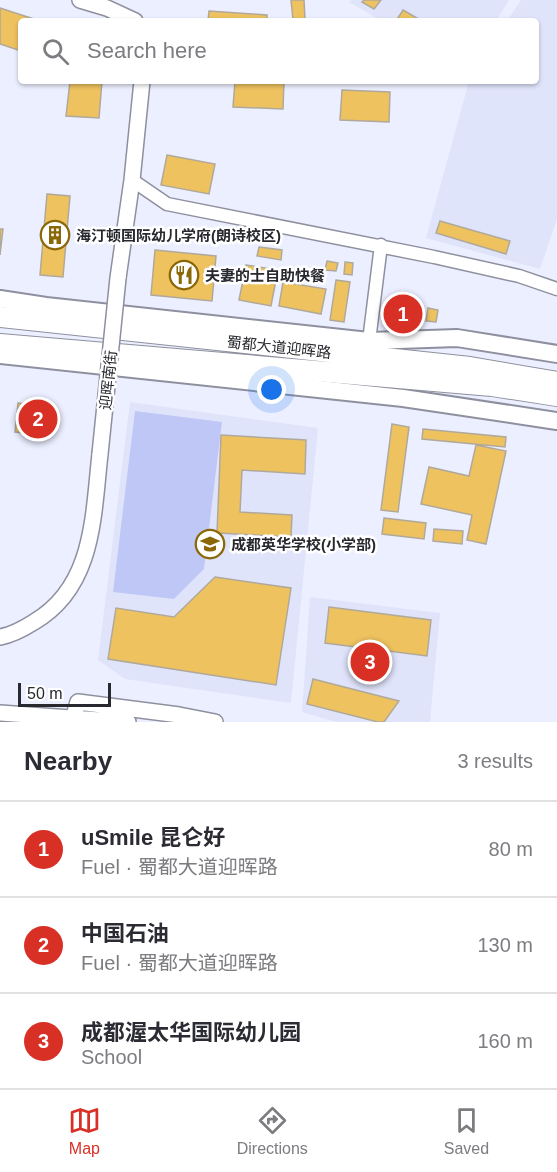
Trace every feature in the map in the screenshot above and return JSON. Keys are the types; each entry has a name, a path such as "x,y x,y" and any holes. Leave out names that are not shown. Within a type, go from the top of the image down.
{"highway":[{"name":"蜀都大道迎晖路","path":"0,317 470,367 557,382"},
{"name":"蜀都大道迎晖路","path":"0,344 492,386 557,396"}],"main road":[{"name":"蜀都大道迎晖路","path":"0,299 369,341 457,338 557,354"},
{"path":"0,309 46,306"},
{"path":"0,355 402,398 557,420"}],"street":[{"path":"80,0 107,8 129,18"},
{"name":"迎晖南街","path":"0,637 8,636 50,613 68,592 77,576 91,537 118,278 132,180 142,84"},
{"path":"132,180 167,204 381,245 519,276 557,289"},
{"path":"369,341 381,245"},
{"path":"73,720 78,702 215,722"},
{"path":"0,714 128,722"}],"shaded area":[{"path":"351,0 509,0 498,18 377,18 349,2"},
{"path":"521,0 557,0 557,219 540,269 426,238 468,84 539,84 539,18 509,18"},
{"name":"成都英华学校(小学部)","path":"130,402 318,428 291,703 125,679 98,660"},
{"path":"135,411 222,422 204,569 174,599 113,592"},
{"path":"310,597 440,613 430,722 336,722 302,712"}],"building":[{"path":"291,0 304,0 305,18 293,18"},
{"path":"381,0 374,9 362,2"},
{"path":"0,8 31,18 18,18 18,50 0,44"},
{"path":"403,10 417,18 398,18"},
{"path":"209,11 267,15 267,18 208,18"},
{"path":"70,84 102,84 99,118 66,116"},
{"path":"235,84 284,84 283,109 233,107"},
{"path":"342,90 390,92 389,122 340,120"},
{"path":"167,155 215,164 209,194 161,185"},
{"name":"海汀顿国际幼儿学府(朗诗校区)","path":"47,194 70,196 63,277 40,275"},
{"path":"440,221 510,241 506,254 436,233"},
{"path":"0,229 3,229 0,255"},
{"path":"259,247 282,250 281,260 257,256"},
{"name":"夫妻的士自助快餐","path":"155,250 216,256 212,301 151,295"},
{"path":"327,261 338,263 336,271 325,270"},
{"path":"345,262 353,263 352,275 344,274"},
{"path":"246,265 278,270 271,306 239,300"},
{"path":"336,280 350,282 344,322 330,320"},
{"path":"283,282 326,289 321,314 279,306"},
{"path":"392,301 418,305 414,327 389,322"},
{"path":"428,308 438,310 436,322 426,321"},
{"path":"18,403 50,407 47,435 15,432"},
{"path":"392,424 409,427 398,512 381,510"},
{"path":"423,429 506,437 505,447 422,439"},
{"path":"221,435 306,440 305,474 242,470 240,512 292,515 291,537 217,533"},
{"path":"476,445 506,451 486,544 467,540 472,515 421,504 429,467 469,476"},
{"path":"384,518 426,523 424,539 382,534"},
{"path":"434,529 463,531 462,544 433,541"},
{"path":"215,577 291,588 276,685 108,659 116,608 174,617"},
{"path":"329,607 431,620 427,656 325,643"},
{"path":"313,679 399,701 384,722 307,704"}],"place":[{"name":"海汀顿国际幼儿学府(朗诗校区)","path":"55,235"},
{"name":"夫妻的士自助快餐","path":"184,275"},
{"name":"uSmile 昆仑好","path":"403,314"},
{"name":"中国石油","path":"38,419"},
{"name":"成都英华学校(小学部)","path":"210,544"},
{"name":"成都渥太华国际幼儿园","path":"370,662"}]}
